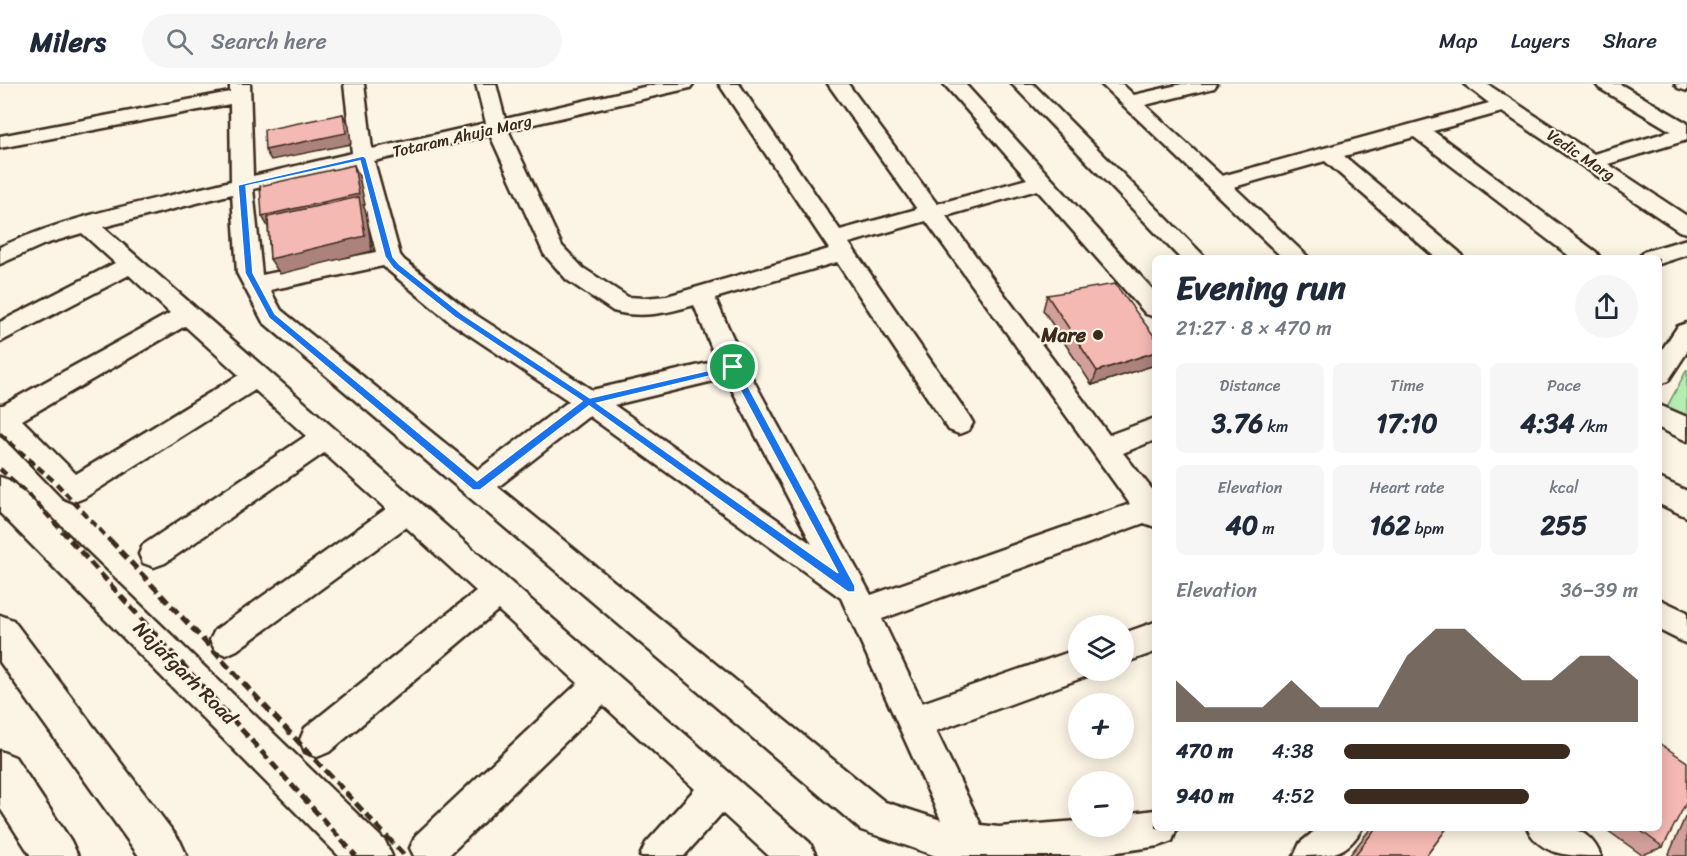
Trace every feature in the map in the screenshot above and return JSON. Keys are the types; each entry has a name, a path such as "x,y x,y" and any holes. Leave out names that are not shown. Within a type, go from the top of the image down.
{"main road":[{"name":"Najafgarh Road","path":"0,490 370,856"},
{"path":"0,632 165,856"},
{"path":"0,771 56,856"}],"street":[{"path":"354,84 363,158 389,257 410,278 459,316 589,401 857,601"},
{"path":"486,84 497,128 552,249 575,274 622,305 644,308 701,293 932,212 1042,182"},
{"name":"Totaram Ahuja Marg","path":"0,256 38,239 86,224 242,185 497,128 611,92 683,84"},
{"path":"729,84 959,423"},
{"path":"838,84 1104,449 1152,511"},
{"path":"954,84 1152,305"},
{"path":"1022,84 1191,255"},
{"path":"1111,84 1294,255"},
{"path":"1130,102 1207,84"},
{"name":"Vedic Marg","path":"1474,84 1504,94 1612,156 1687,206"},
{"path":"1606,84 1687,133"},
{"path":"0,142 240,90 242,185 249,273 272,316 874,816 941,839 990,848 1152,829"},
{"path":"1218,184 1417,129 1504,94"},
{"name":"Vedic Marg","path":"1504,94 1591,162 1687,226"},
{"path":"1417,129 1584,255"},
{"path":"1591,162 1687,133"},
{"path":"1329,153 1448,255"},
{"path":"86,224 796,856"},
{"path":"1661,255 1687,247"},
{"path":"255,285 389,257"},
{"path":"0,333 131,264"},
{"path":"701,293 733,367 857,601 915,722 990,848"},
{"path":"187,314 1,416 74,490 257,376"},
{"path":"1662,370 1687,332"},
{"path":"477,487 589,401 733,367"},
{"path":"1662,417 1687,430"},
{"path":"1104,449 1152,430"},
{"path":"154,554 326,437"},
{"path":"1662,492 1687,505"},
{"path":"226,640 407,510"},
{"path":"857,601 1152,512"},
{"path":"317,740 499,591"},
{"path":"1662,615 1687,629"},
{"path":"1134,644 1152,638"},
{"path":"915,722 1068,668"},
{"path":"429,848 602,683"},
{"path":"659,856 720,788"},
{"path":"1313,856 1342,831"},
{"path":"1549,831 1582,856"}],"green space":[{"path":"1687,369 1687,417 1667,407"}],"building":[{"path":"343,114 346,133 265,150 264,130"},
{"path":"354,165 359,194 262,216 260,186"},
{"path":"359,197 365,236 270,259 268,217"},
{"name":"Mare","path":"1115,284 1152,333 1152,353 1097,371 1047,295"},
{"path":"1662,745 1687,762 1687,801 1663,847 1641,831 1662,831"},
{"path":"1374,831 1445,831 1426,856 1355,855"}],"railway":[{"path":"0,434 56,483 111,542"},
{"path":"0,469 33,499 72,542"},
{"path":"70,540 356,856"},
{"path":"110,540 405,856"}],"place":[{"name":"Mare","path":"1098,335"}],"route":[{"path":"733,367 589,401 477,487 272,316 249,273 242,185 363,158 389,257 396,266 459,316 556,378 589,401 852,589 733,367"}]}
